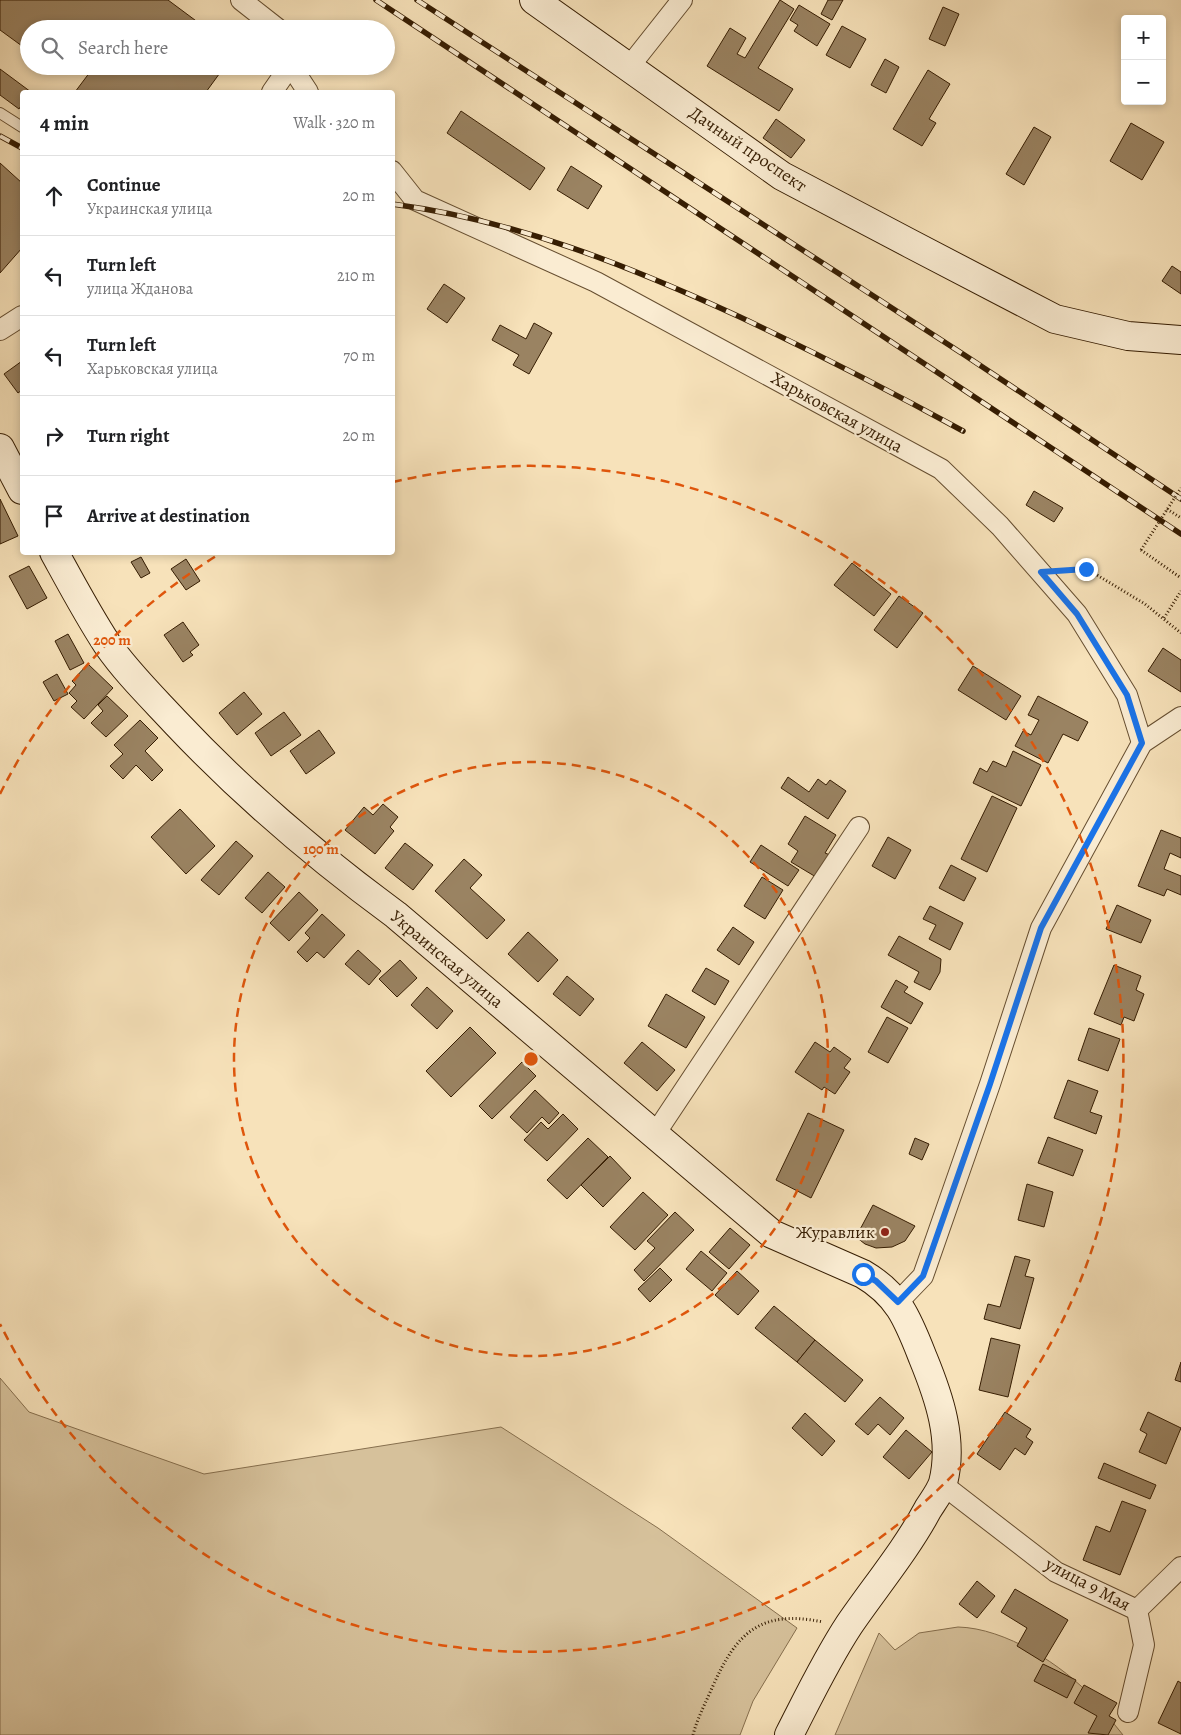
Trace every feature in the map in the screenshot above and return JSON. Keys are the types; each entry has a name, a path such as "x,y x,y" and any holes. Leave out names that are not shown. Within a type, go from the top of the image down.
{"street":[{"path":"241,0 267,20"},
{"name":"Дачный проспект","path":"534,0 782,176 1055,319 1128,336 1181,340"},
{"path":"629,67 682,0"},
{"path":"273,90 284,75"},
{"path":"297,75 307,90"},
{"name":"Харьковская улица","path":"395,175 416,200 596,282 941,469 1000,526 1077,614 1127,695 1142,743"},
{"path":"395,198 416,200"},
{"path":"0,330 20,317"},
{"path":"0,448 20,486"},
{"name":"Украинская улица","path":"56,555 108,645 139,684 220,770 276,821 335,870 396,915 772,1234 876,1281 898,1302"},
{"path":"789,1735 821,1672 848,1627 920,1524 942,1484 946,1457 945,1424 931,1378 898,1302 923,1276 990,1084 1041,928 1142,743 1181,717"},
{"path":"655,1134 859,827"},
{"name":"улица 9 Мая","path":"942,1484 1056,1572 1137,1610 1181,1567"},
{"path":"1128,1712 1144,1645 1137,1610"}],"lane":[{"path":"0,113 20,126"}],"path":[{"path":"1181,488 1141,550 1181,578"},
{"path":"1168,509 1181,518"},
{"path":"1041,572 1086,569 1145,604 1181,633"},
{"path":"1164,618 1181,591"},
{"path":"693,1735 696,1723 724,1661 747,1632 773,1620 799,1617 848,1627"}],"shaded area":[{"path":"0,1378 29,1412 204,1474 501,1427 658,1528 797,1628 753,1701 740,1735 0,1735"},
{"path":"958,1627 976,1629 1014,1641 1050,1662 1081,1686 1094,1699 1123,1735 835,1735 879,1633 895,1650 919,1633"}],"building":[{"path":"0,0 168,0 195,20 20,20 20,45 0,30"},
{"path":"780,0 794,9 758,68 793,89 779,111 707,66 730,28 746,38 737,54 745,58"},
{"path":"828,0 843,0 832,20 821,14"},
{"path":"799,5 830,24 817,46 794,31 798,25 790,20"},
{"path":"943,7 959,14 945,46 929,39"},
{"path":"842,26 866,39 850,68 826,55"},
{"path":"885,59 899,67 886,93 871,85"},
{"path":"0,69 28,90 20,90 19,109 0,95"},
{"path":"928,70 950,84 929,119 936,123 922,146 893,129"},
{"path":"88,75 218,75 207,90 76,90"},
{"path":"461,111 545,168 530,190 447,133"},
{"path":"776,119 805,140 791,158 763,138"},
{"path":"1131,123 1164,142 1142,180 1110,161"},
{"path":"1034,127 1051,137 1024,185 1006,174"},
{"path":"0,163 20,181 20,250 0,273"},
{"path":"571,166 602,186 588,209 557,190"},
{"path":"1172,266 1181,272 1181,294 1162,281"},
{"path":"444,284 465,298 447,323 427,309"},
{"path":"534,323 552,333 529,374 513,365 519,355 492,340 500,325 526,339"},
{"path":"20,362 20,392 18,393 4,374"},
{"path":"1034,491 1063,508 1054,522 1026,505"},
{"path":"0,499 18,536 0,544"},
{"path":"141,557 150,573 141,578 131,562"},
{"path":"186,559 200,581 186,590 171,569"},
{"path":"852,563 891,594 874,616 834,585"},
{"path":"29,566 47,598 27,609 9,576"},
{"path":"899,596 923,613 897,648 874,630"},
{"path":"183,622 199,645 190,652 193,655 183,662 164,635"},
{"path":"68,634 84,663 70,670 55,641"},
{"path":"1163,648 1181,660 1181,692 1148,671"},
{"path":"88,664 113,688 84,719 71,707 77,701 69,693 76,685 72,681"},
{"path":"973,666 1021,696 1006,720 958,690"},
{"path":"57,674 68,694 54,701 43,682"},
{"path":"244,692 262,714 237,735 219,713"},
{"path":"107,696 128,716 106,737 91,723 103,711 98,705"},
{"path":"1038,696 1088,722 1078,741 1063,734 1048,763 1015,746 1023,731 1031,735 1039,720 1028,715"},
{"path":"284,712 301,735 271,756 255,733"},
{"path":"140,720 158,738 145,751 163,770 152,781 136,765 123,779 110,766 123,754 114,745"},
{"path":"319,730 335,753 306,774 290,751"},
{"path":"1013,751 1041,765 1021,806 973,783 980,768 987,772 993,761 1006,767"},
{"path":"788,777 809,792 818,779 826,785 830,780 846,791 828,819 781,788"},
{"path":"992,796 1017,808 987,872 961,859"},
{"path":"383,804 398,817 390,827 394,831 375,854 345,830 364,807 373,815"},
{"path":"180,809 215,846 186,874 151,837"},
{"path":"805,816 836,835 825,853 830,855 816,877 791,862 798,851 788,844"},
{"path":"1161,830 1181,838 1181,858 1170,853 1164,869 1181,876 1181,895 1167,889 1164,896 1138,886"},
{"path":"888,837 911,850 895,879 872,866"},
{"path":"236,841 253,856 219,895 201,880"},
{"path":"405,843 433,865 413,890 385,868"},
{"path":"761,845 799,870 788,886 750,862"},
{"path":"464,859 482,875 470,888 505,920 487,939 435,891"},
{"path":"951,865 976,878 964,901 939,888"},
{"path":"268,872 285,887 262,913 245,898"},
{"path":"762,877 783,890 765,919 744,906"},
{"path":"299,892 318,910 289,941 270,923"},
{"path":"1117,905 1151,920 1141,943 1106,929"},
{"path":"930,906 963,923 950,950 929,939 936,925 923,919"},
{"path":"322,914 345,935 324,958 317,952 307,962 297,952 310,938 305,933"},
{"path":"733,927 754,942 739,965 717,950"},
{"path":"528,932 558,960 538,982 508,954"},
{"path":"899,936 941,959 940,972 930,990 914,982 919,972 888,955"},
{"path":"358,950 381,971 369,985 345,964"},
{"path":"400,960 417,978 397,997 379,979"},
{"path":"1114,965 1141,976 1136,990 1144,994 1134,1021 1124,1017 1121,1025 1094,1014"},
{"path":"706,968 729,981 715,1005 692,991"},
{"path":"567,976 594,999 580,1016 553,994"},
{"path":"896,980 908,987 904,992 923,1003 911,1024 881,1007"},
{"path":"427,987 453,1011 437,1029 411,1005"},
{"path":"666,994 705,1017 686,1048 648,1026"},
{"path":"887,1017 908,1028 888,1063 868,1052"},
{"path":"470,1027 496,1053 451,1097 426,1071"},
{"path":"1089,1028 1120,1039 1108,1071 1078,1060"},
{"path":"642,1042 675,1070 657,1091 624,1063"},
{"path":"815,1042 830,1052 834,1047 851,1059 844,1068 850,1072 835,1094 824,1087 822,1090 795,1072"},
{"path":"522,1062 536,1076 492,1119 479,1106"},
{"path":"1068,1080 1098,1091 1090,1112 1102,1116 1096,1134 1054,1118"},
{"path":"535,1090 559,1113 549,1124 542,1117 527,1133 510,1117"},
{"path":"808,1113 844,1130 811,1198 776,1180"},
{"path":"563,1114 578,1129 547,1161 524,1140 541,1122 548,1129"},
{"path":"1048,1137 1083,1150 1073,1176 1038,1163"},
{"path":"588,1138 608,1157 567,1199 547,1180"},
{"path":"915,1138 929,1144 922,1160 909,1154"},
{"path":"610,1156 631,1178 603,1207 581,1185"},
{"path":"1027,1184 1053,1192 1044,1227 1018,1220"},
{"path":"643,1192 668,1215 635,1250 610,1227"},
{"name":"Журавлик","path":"873,1205 915,1226 905,1241 892,1247 876,1248 865,1244 856,1237"},
{"path":"675,1212 694,1230 644,1281 634,1270 655,1248 647,1241"},
{"path":"730,1228 750,1245 729,1269 709,1252"},
{"path":"701,1251 727,1273 712,1291 686,1269"},
{"path":"1015,1256 1030,1260 1025,1276 1034,1278 1020,1329 984,1319 988,1304 1000,1307"},
{"path":"660,1268 672,1280 650,1302 638,1289"},
{"path":"737,1271 759,1291 738,1315 715,1295"},
{"path":"774,1306 815,1340 797,1362 755,1328"},
{"path":"991,1338 1020,1345 1008,1397 979,1390"},
{"path":"815,1340 863,1380 845,1402 797,1362"},
{"path":"1181,1362 1181,1382 1175,1380"},
{"path":"880,1397 904,1418 890,1435 878,1424 868,1435 855,1424"},
{"path":"1005,1412 1031,1429 1026,1437 1033,1442 1025,1455 1015,1448 1000,1470 977,1454"},
{"path":"1148,1412 1181,1428 1166,1464 1139,1452 1147,1434 1140,1430"},
{"path":"805,1413 835,1441 822,1456 792,1428"},
{"path":"906,1430 932,1452 909,1479 883,1457"},
{"path":"1104,1463 1156,1485 1150,1499 1098,1478"},
{"path":"1122,1501 1146,1510 1120,1575 1083,1560 1096,1526 1110,1532"},
{"path":"977,1581 995,1596 977,1618 959,1604"},
{"path":"1015,1589 1068,1620 1043,1662 1017,1646 1027,1628 1001,1612"},
{"path":"1043,1664 1076,1680 1067,1698 1034,1681"},
{"path":"1178,1681 1181,1683 1181,1734 1158,1723"},
{"path":"1084,1685 1117,1703 1109,1716 1116,1720 1108,1735 1088,1733 1097,1716 1074,1703"}],"railway":[{"path":"376,0 1181,534"},
{"path":"417,0 966,356 1181,499"},
{"path":"0,136 20,147"},
{"path":"395,204 438,211 483,221 527,233 614,263 740,317 853,372 963,431"}],"place":[{"name":"Журавлик","path":"885,1232"}],"route":[{"path":"863,1274 876,1281 898,1302 923,1276 990,1084 1041,928 1142,743 1127,695 1077,614 1041,572 1086,569"}]}
